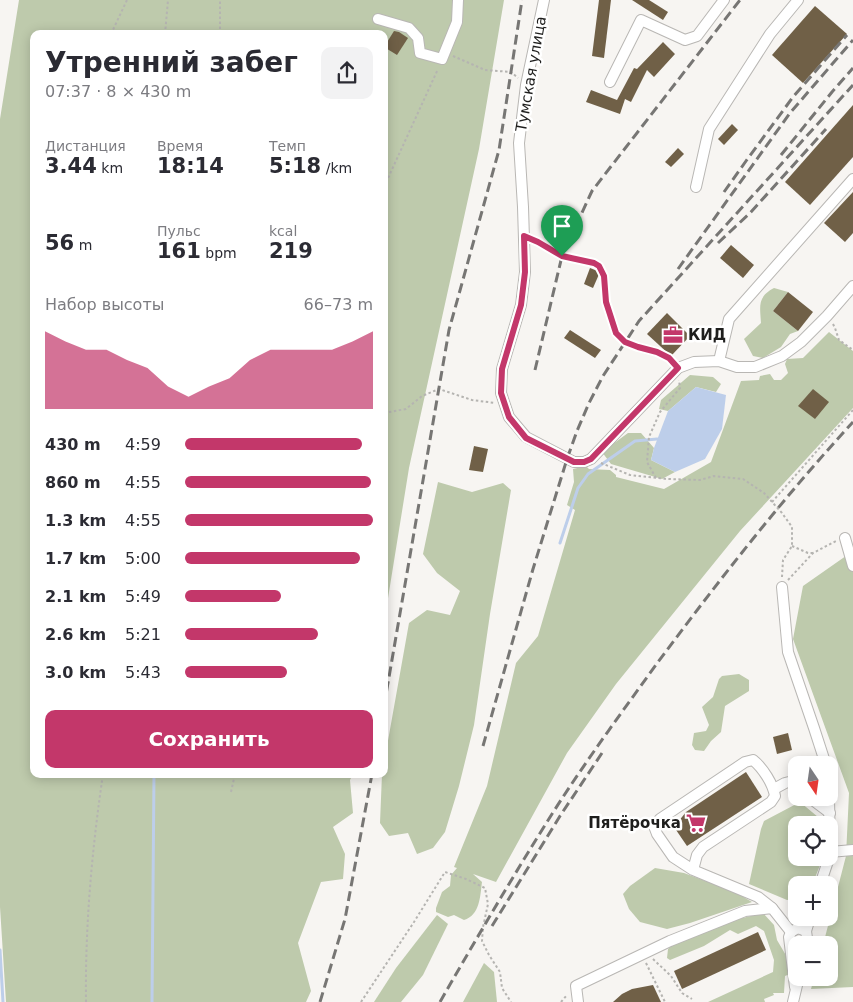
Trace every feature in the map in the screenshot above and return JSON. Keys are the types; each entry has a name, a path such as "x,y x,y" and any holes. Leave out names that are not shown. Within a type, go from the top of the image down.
{"street":[{"path":"378,19 409,28 418,38 420,53 443,55 456,22 458,0"},
{"name":"Тумская улица","path":"544,0 526,85 519,143 525,272 521,305 502,369 501,393 509,417 526,438 574,462 584,462 591,459 678,368"},
{"path":"610,82 641,20 685,40 697,36 724,0"},
{"path":"696,187 709,130 770,34 798,0"},
{"path":"719,361 729,319 853,179"},
{"path":"678,368 694,362 719,361 737,367 756,367 782,356 801,342 853,286"},
{"path":"845,538 853,566"},
{"path":"782,587 788,652 823,756"},
{"path":"693,870 697,855 703,847 771,802 775,796 774,789 758,764 753,760 745,762 660,819 654,826 657,834 673,857 693,870 758,897 772,908 791,932"},
{"path":"774,789 788,782"},
{"path":"821,806 830,813"},
{"path":"830,806 830,816"},
{"path":"838,853 853,850"},
{"path":"578,1002 576,986 670,941 745,911 772,908"},
{"path":"807,936 808,926"},
{"path":"789,936 791,932 798,928 806,931"},
{"path":"793,1002 796,986"}],"path":[{"path":"113,30 127,0"},
{"path":"166,30 168,0"},
{"path":"220,0 220,30"},
{"path":"388,178 443,55 485,70 511,72 526,85"},
{"path":"524,236 562,256 594,263 599,266 604,276 606,302 616,333 625,342 657,352 669,358 678,368 680,388 660,412 649,437 647,462 656,478"},
{"path":"826,316 835,328 839,340 853,350"},
{"path":"388,413 406,409 422,396 439,389 472,400 505,405"},
{"path":"772,502 853,410"},
{"path":"600,463 630,475 656,478 700,480 714,476 743,479 764,493 792,527 792,546 784,560 782,587"},
{"path":"782,587 813,553 832,542 845,538"},
{"path":"792,546 808,553 813,553"},
{"path":"86,1002 92,854 102,778"},
{"path":"231,792 234,778"},
{"path":"361,1002 445,872 485,888 488,904 482,941 500,972 502,988 511,1002"},
{"path":"644,954 671,976 682,993 692,999"},
{"path":"644,954 665,1002"}],"green space":[{"path":"19,0 504,0 479,149 409,468 388,598 388,30 30,30 30,778 351,778 353,813 333,827 345,854 343,879 321,882 298,943 311,991 306,1002 6,1002 0,907 0,119"},
{"path":"774,288 788,292 773,311 798,331 790,334 781,347 763,358 753,356 744,339 761,323 760,307 762,299"},
{"path":"829,332 853,351 853,408 740,531 616,684 567,753 496,882 473,874 482,882 478,905 473,914 464,920 454,915 448,917 436,912 442,892 450,886 451,875 457,868 454,867 487,786 516,663 538,636 575,510 567,505 574,482 573,469 586,466 589,469 610,470 616,477 664,489 711,462 741,381 759,380 760,376 770,374 774,380 781,380 788,373 785,364 787,359 803,358"},
{"path":"690,375 713,377 721,384 716,392 696,387 668,411 659,409 661,400"},
{"path":"628,433 641,433 654,448 651,460 675,472 662,479 611,464 602,452"},
{"path":"438,482 472,492 503,483 511,490 474,725 459,786 445,832 433,848 417,854 408,833 389,836 380,823 382,778 388,778 388,741 409,623 427,610 450,615 460,591 437,573 423,554"},
{"path":"853,551 853,987 811,989 812,986 838,986 838,936 825,936 828,926 838,926 838,887 846,856 849,793 838,763 838,756 836,756 793,639 803,586"},
{"path":"739,674 749,680 749,691 725,706 721,732 704,751 695,750 692,745 694,733 706,731 709,725 702,707 713,697 719,679 722,676"},
{"path":"792,806 805,806 817,816 788,816 788,866 820,866 816,876 788,876 788,900 749,884 764,821"},
{"path":"655,868 684,873 735,892 752,902 667,929 640,922 629,909 623,894 630,886"},
{"path":"763,913 774,925 777,940 788,959 788,975 785,976 784,993 773,993 774,995 764,999 765,1002 708,1002 773,972 774,960 764,931 756,926 738,934 730,930 704,946 670,960 667,958 668,949 675,943 726,922"},
{"path":"437,915 448,924 423,975 401,1002 374,1002 396,968"},
{"path":"484,963 494,972 497,1002 463,1002"}],"water":[{"path":"696,387 726,395 722,429 705,459 675,472 651,460 668,411"}],"building":[{"path":"599,0 611,0 604,58 592,56"},
{"path":"632,0 649,0 668,12 663,20"},
{"path":"815,6 847,34 803,83 772,55"},
{"path":"394,31 408,38 397,55 388,49 388,41"},
{"path":"663,42 675,54 654,77 647,70 631,102 625,99 620,114 586,102 591,90 617,100 634,68 637,69"},
{"path":"853,105 853,157 810,205 785,182"},
{"path":"732,124 738,130 724,145 718,139"},
{"path":"678,148 684,154 671,167 665,162"},
{"path":"853,192 853,233 845,242 824,223"},
{"path":"731,245 754,265 743,278 720,258"},
{"path":"590,268 600,272 593,288 584,284"},
{"path":"788,292 813,312 798,331 773,311"},
{"path":"667,313 690,336 671,356 647,334"},
{"path":"570,330 601,350 595,358 564,338"},
{"path":"813,389 829,402 815,419 798,406"},
{"path":"474,446 488,449 483,472 469,470"},
{"path":"788,733 792,750 777,754 773,737"},
{"path":"746,772 762,797 687,846 674,827 686,812"},
{"path":"758,932 766,950 682,989 674,971"},
{"path":"653,985 661,1002 613,1002 622,994 632,989"}],"waterway":[{"path":"560,543 578,488 588,474 635,441 657,439"},
{"path":"152,1002 154,778"},
{"path":"0,950 3,1002"}],"railway":[{"path":"388,683 449,330 499,150 522,0"},
{"path":"535,370 562,256 592,191 740,0"},
{"path":"724,192 793,97 847,35"},
{"path":"678,269 790,113 853,40"},
{"path":"781,155 853,68"},
{"path":"483,746 533,569 567,459 589,403 603,376 639,321 853,85"},
{"path":"718,243 750,213 826,129"},
{"path":"440,1002 537,837 604,737 728,570 777,509 853,422"},
{"path":"492,926 560,816 602,753"},
{"path":"320,1002 345,919 371,778"}],"place":[{"name":"КИД","path":"673,335"},
{"name":"Пятёрочка","path":"696,823"}],"route":[{"path":"524,236 562,256 594,263 599,266 604,276 606,302 614,331 625,342 647,348 669,358 678,368 591,459 584,462 574,462 526,438 509,417 501,393 502,369 521,305 525,272 524,236"}]}
